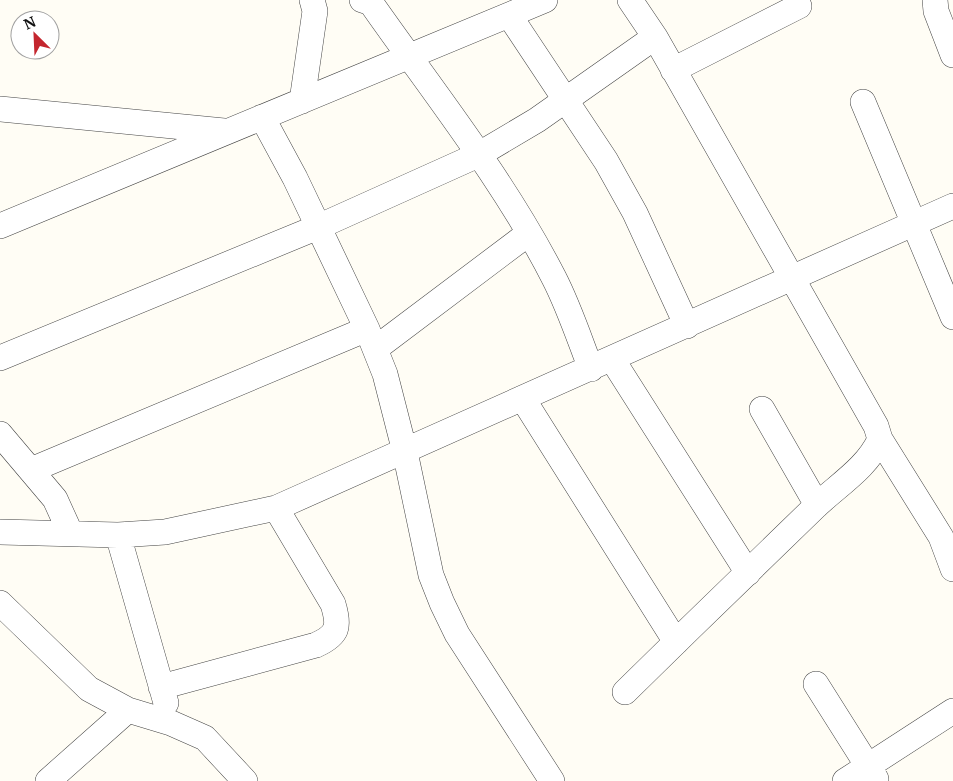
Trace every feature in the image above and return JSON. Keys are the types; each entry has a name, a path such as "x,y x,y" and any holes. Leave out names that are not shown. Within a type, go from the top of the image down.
{"street":[{"path":"302,101 315,11 312,0"},
{"path":"362,0 371,3 458,122 529,232 602,364 748,573"},
{"path":"0,226 545,0"},
{"path":"630,0 674,70 876,426 880,439 941,537 953,569"},
{"path":"935,0 936,11 953,55"},
{"path":"674,70 800,6"},
{"path":"509,15 606,161 635,214 687,326"},
{"path":"0,358 318,227 478,155 514,135 655,37"},
{"path":"863,102 953,317"},
{"path":"0,109 228,132"},
{"path":"262,118 318,227 371,339 385,374 405,452 432,575 442,603 457,634 552,781"},
{"path":"0,532 70,532 118,535 165,532 276,508 953,206"},
{"path":"31,470 371,339 529,232"},
{"path":"523,399 676,642"},
{"path":"762,409 817,505"},
{"path":"0,434 55,499 70,532"},
{"path":"625,692 817,505 863,465 874,453 880,439"},
{"path":"161,688 316,645 329,640 336,631 337,619 333,604 276,508"},
{"path":"118,535 171,723"},
{"path":"0,603 88,689 128,710 171,723 205,738 241,780"},
{"path":"816,684 872,774"},
{"path":"48,781 128,710"},
{"path":"845,781 872,774 953,711"}]}
